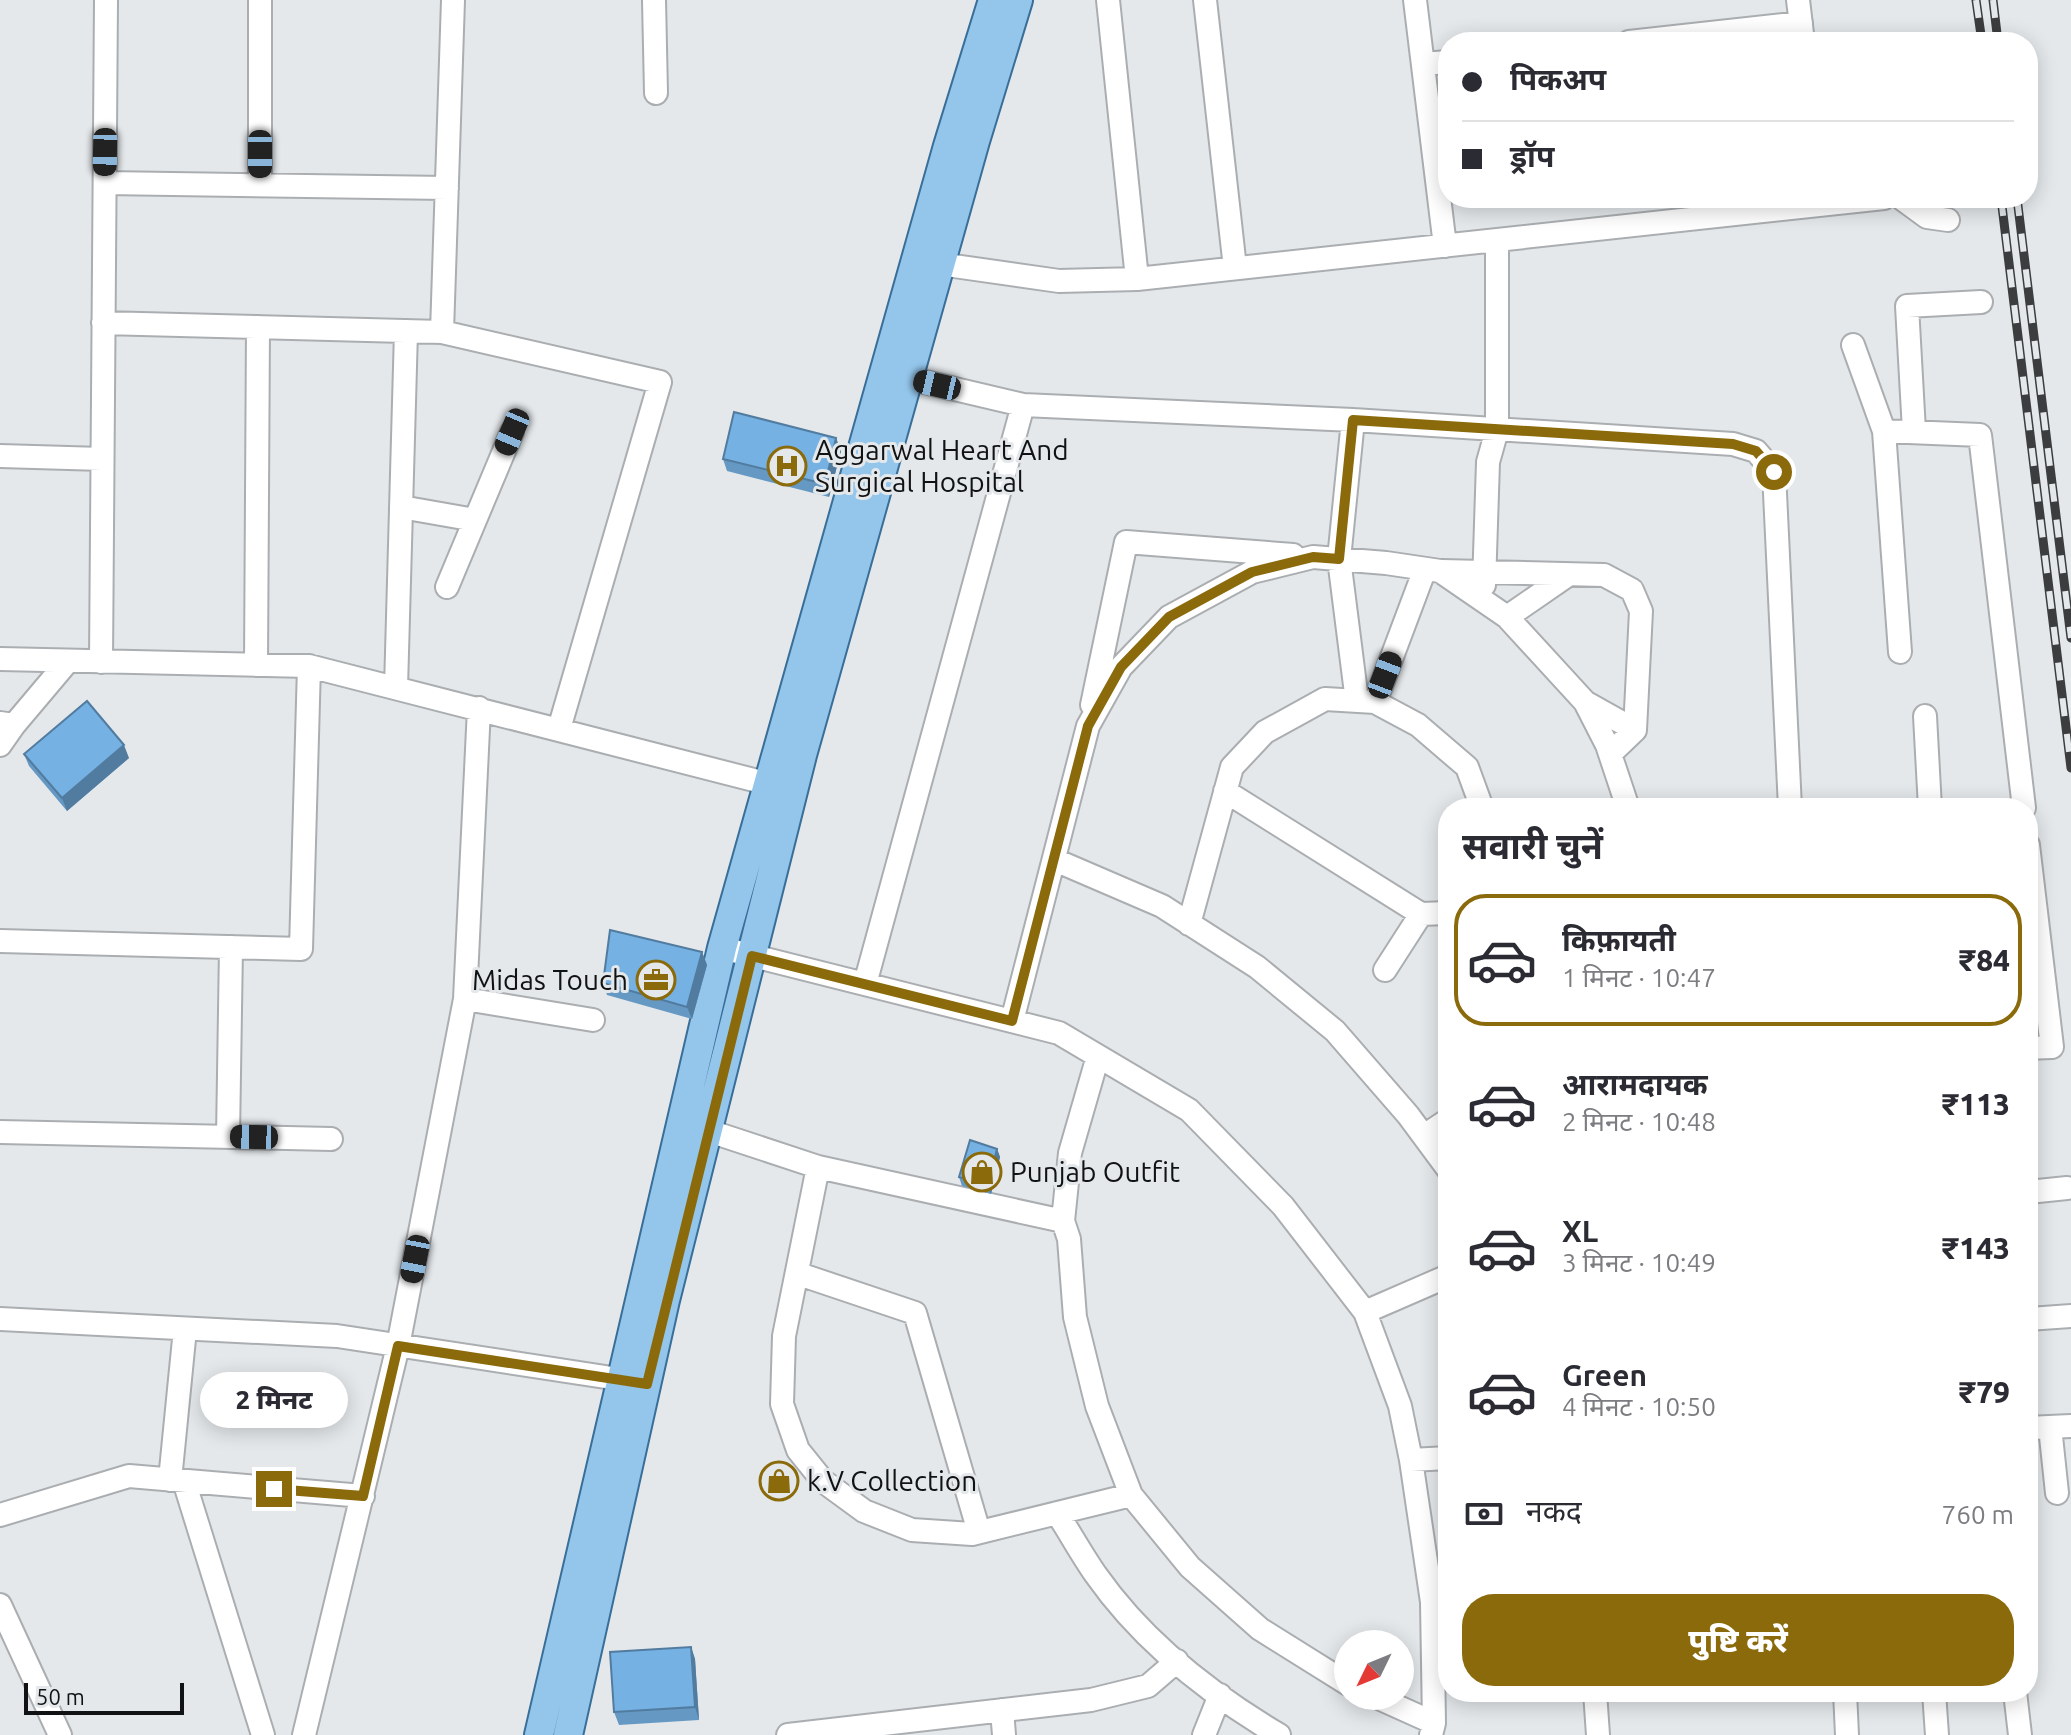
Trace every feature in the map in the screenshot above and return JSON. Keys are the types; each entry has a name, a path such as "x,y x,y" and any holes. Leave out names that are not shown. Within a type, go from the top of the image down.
{"main road":[{"path":"539,1735 633,1382 709,1131 752,956 781,787 948,146 993,0"},
{"path":"568,1735 633,1382 722,948 781,787 908,378 1018,0"}],"street":[{"path":"101,662 106,0"},
{"path":"260,0 260,185"},
{"path":"442,332 453,0"},
{"path":"654,0 656,93"},
{"path":"1108,0 1137,279"},
{"path":"1205,0 1235,268"},
{"path":"1415,0 1438,188"},
{"path":"1798,0 1802,32"},
{"path":"1423,64 1438,63"},
{"path":"105,183 447,188"},
{"path":"1440,208 1445,246"},
{"path":"940,264 1059,281 1137,279 1764,208"},
{"path":"1915,208 1927,217 1948,220"},
{"path":"1484,601 1488,462 1497,430 1497,240"},
{"path":"1914,431 1907,306 1981,302"},
{"path":"103,323 442,332 660,382 559,729"},
{"path":"256,665 258,327"},
{"path":"396,688 406,331"},
{"path":"1853,345 1884,431 1900,652"},
{"path":"908,378 1023,405 1353,420 1733,444 1756,451 1774,472 1790,798"},
{"path":"865,984 1023,405"},
{"path":"1353,420 1339,559 1366,701"},
{"path":"1884,431 1980,435 2023,798"},
{"path":"447,587 512,432"},
{"path":"0,456 102,459"},
{"path":"401,507 475,520"},
{"path":"1012,1021 1088,726 1126,542 1339,559 1433,570 1604,575 1632,590 1641,611 1635,730 1610,754"},
{"path":"1088,726 1121,667 1169,617 1252,572 1313,557"},
{"path":"1433,570 1507,617 1585,702 1610,754 1625,798"},
{"path":"1366,701 1433,570"},
{"path":"1507,617 1568,575"},
{"path":"0,659 309,666 781,787"},
{"path":"0,745 7,724 68,661"},
{"path":"0,941 301,949 309,666"},
{"path":"1189,924 1232,767 1265,732 1325,699 1366,701 1418,725 1467,767 1478,798"},
{"path":"1585,702 1635,730"},
{"path":"304,1735 398,1346 465,999 479,708"},
{"path":"1925,716 1929,798"},
{"path":"1225,791 1421,914 1438,913"},
{"path":"1055,860 1162,906 1257,967 1335,1031 1438,1155"},
{"path":"1385,970 1421,914"},
{"path":"2038,929 2052,1047 2038,1048"},
{"path":"228,1137 231,947"},
{"path":"722,948 1059,1033 1189,1110 1283,1206 1365,1312 1400,1406 1432,1602 1432,1729 1399,1710"},
{"path":"465,999 593,1020"},
{"path":"1098,1056 1070,1153 1063,1221 1069,1239 1075,1317 1097,1406 1131,1495 1190,1567 1260,1629 1334,1675"},
{"path":"1424,1136 1438,1127"},
{"path":"709,1131 818,1167 1063,1221"},
{"path":"0,1132 331,1139"},
{"path":"818,1167 799,1274 784,1336 782,1404 798,1450 823,1481 864,1511 912,1530 979,1532 1131,1495"},
{"path":"2038,1191 2067,1188"},
{"path":"799,1274 915,1313 979,1532"},
{"path":"1365,1312 1438,1280"},
{"path":"2038,1318 2071,1316"},
{"path":"0,1319 337,1336 633,1382"},
{"path":"185,1329 177,1480 263,1735"},
{"path":"2050,1427 2057,1493"},
{"path":"1411,1460 1438,1459"},
{"path":"0,1515 129,1476 363,1496"},
{"path":"1057,1513 1097,1577 1157,1646 1237,1710 1279,1735"},
{"path":"2,1613 60,1735"},
{"path":"788,1735 1091,1700 1148,1686 1177,1661"},
{"path":"1204,1735 1220,1695"},
{"path":"1596,1702 1598,1735"},
{"path":"1845,1702 1847,1735"},
{"path":"1935,1702 1937,1735"},
{"path":"2016,1702 2020,1735"},
{"path":"1002,1710 1004,1735"}],"building":[{"path":"734,412 836,438 825,484 723,459"},
{"path":"87,701 124,745 62,798 24,754"},
{"name":"Midas Touch","path":"610,930 702,952 687,1007 603,983"},
{"name":"Punjab Outfit","path":"970,1140 997,1149 988,1186 959,1177"},
{"path":"691,1647 695,1707 614,1712 610,1652"}],"railway":[{"path":"1976,0 1981,32"},
{"path":"1993,0 1997,32"},
{"path":"2002,208 2071,768"},
{"path":"2018,208 2071,638"}],"place":[{"name":"Aggarwal Heart And Surgical Hospital","path":"787,466"},
{"name":"Midas Touch","path":"656,980"},
{"name":"Punjab Outfit","path":"982,1172"},
{"name":"k.V Collection","path":"779,1481"}],"route":[{"path":"274,1489 363,1496 398,1346 647,1384 665,1300 752,956 1012,1021 1088,726 1121,667 1169,617 1252,572 1313,557 1339,559 1353,420 1733,444 1756,451 1774,472"}]}
